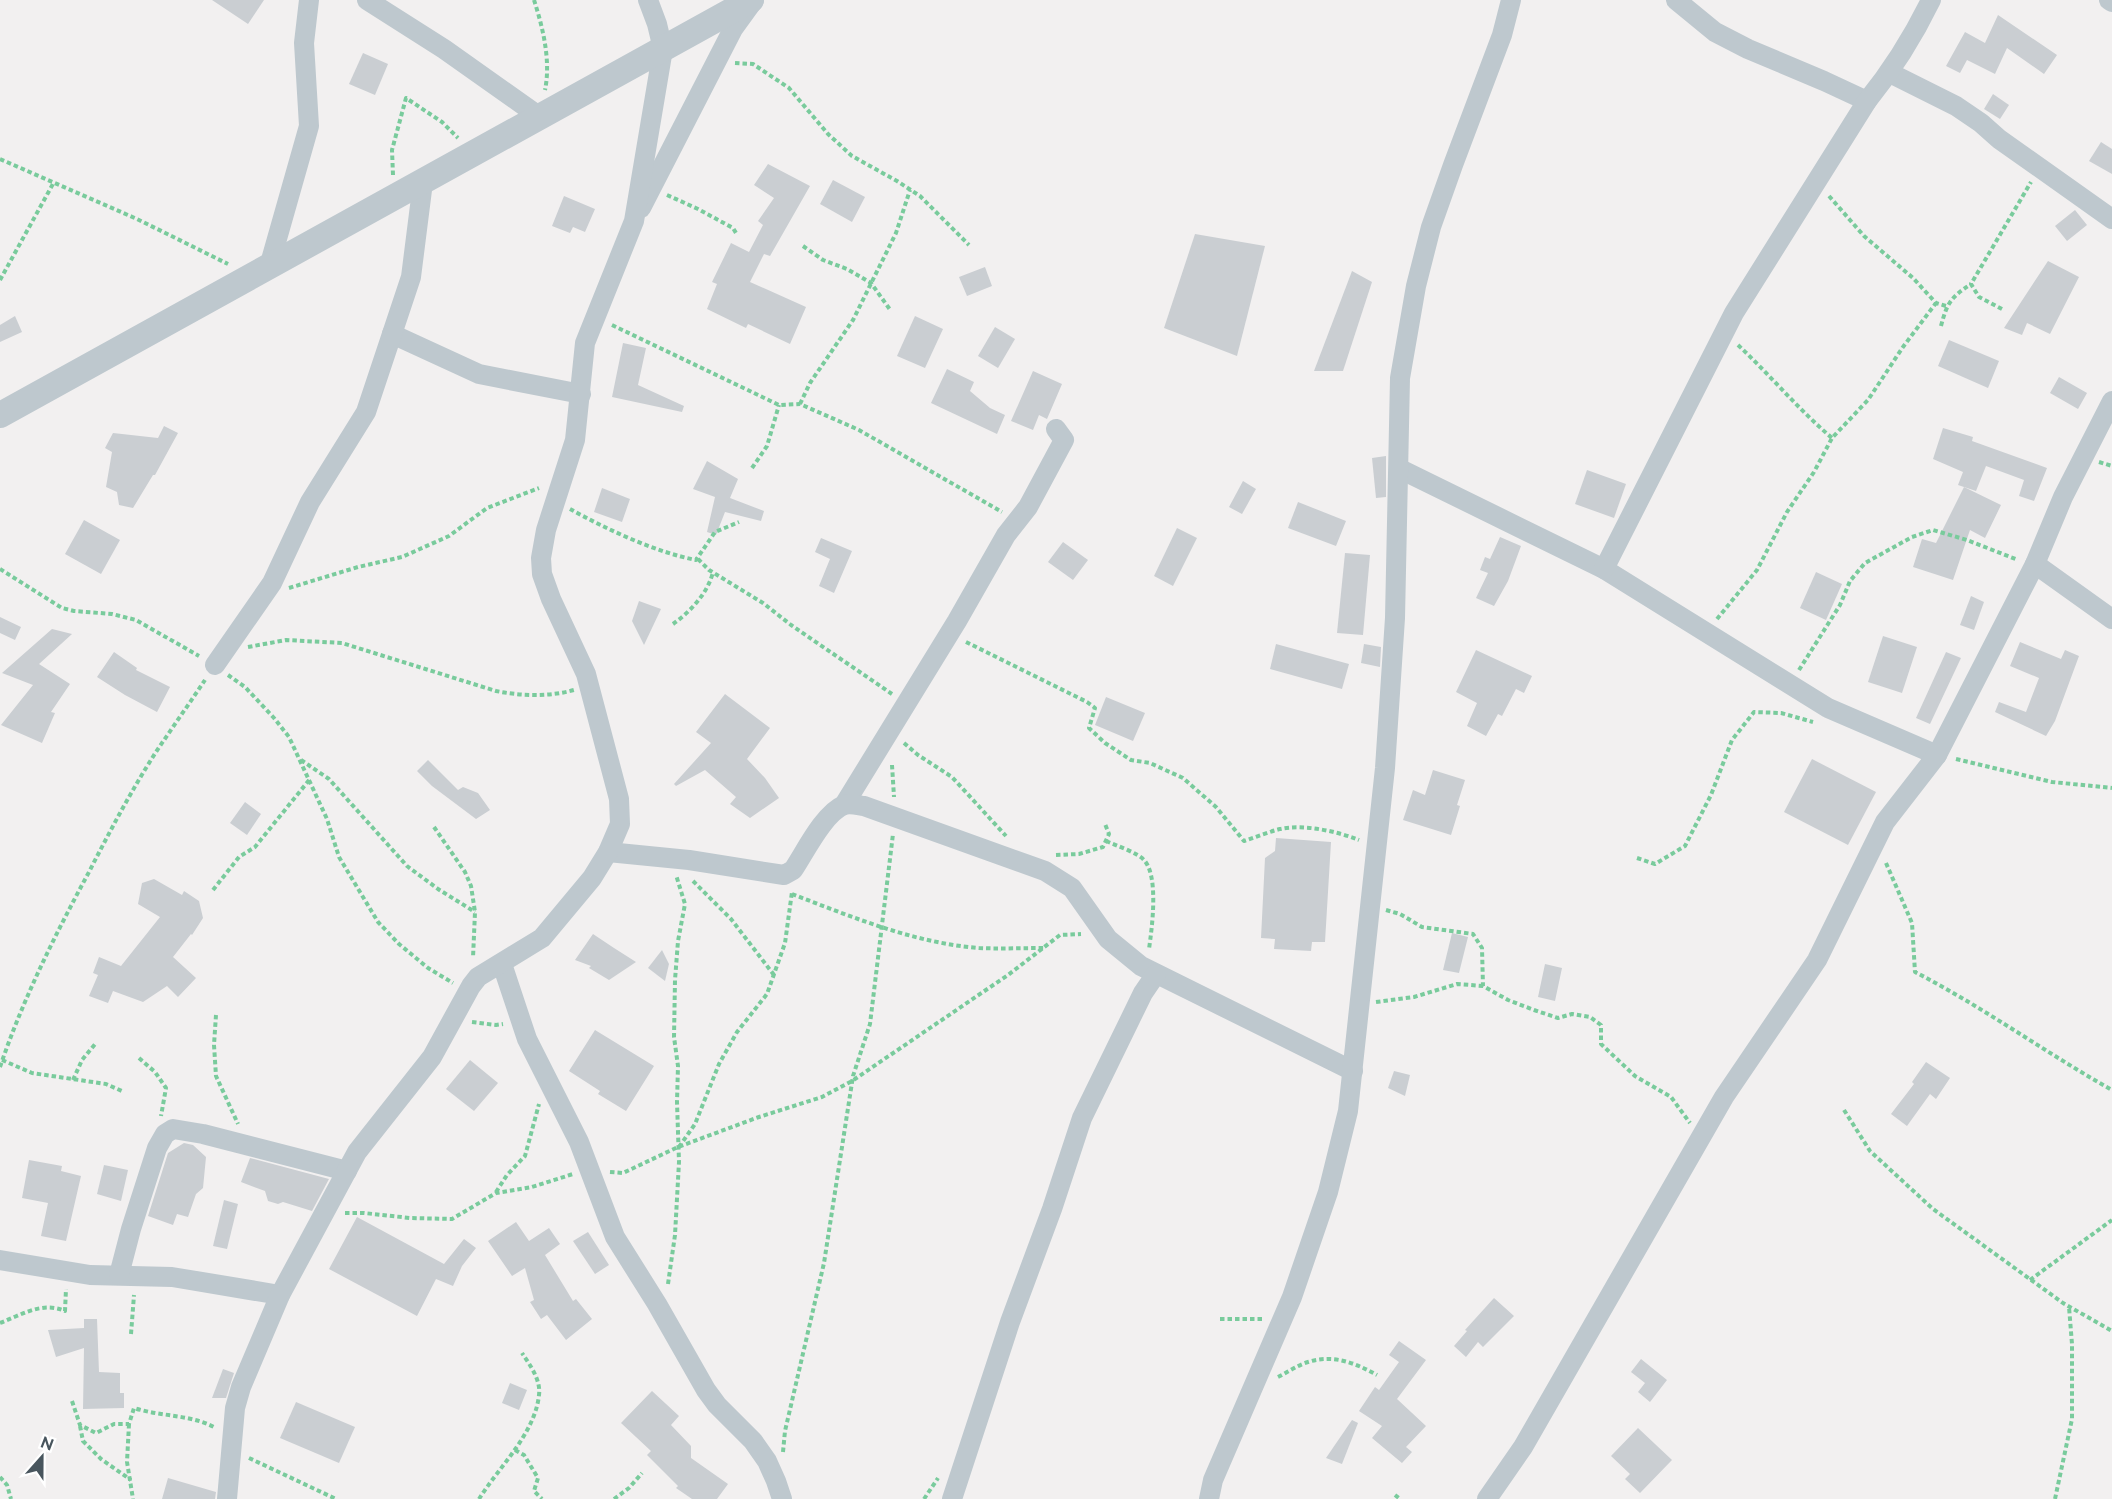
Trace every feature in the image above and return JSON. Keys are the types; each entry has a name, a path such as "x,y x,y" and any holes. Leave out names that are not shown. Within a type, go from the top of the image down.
{"street":[{"path":"261,271 309,126 304,43 309,0"},
{"path":"367,0 444,49 540,117"},
{"path":"634,221 663,50 648,0"},
{"path":"0,416 752,0"},
{"path":"227,1499 235,1408 241,1387 280,1295 346,1171 368,1136 432,1057 469,988 478,977 542,938 592,878 608,852 620,824 619,799 586,674 551,599 542,574 541,558 544,539 575,440 583,354 594,318 634,221 733,29 752,0"},
{"path":"1209,1499 1213,1480 1292,1298 1328,1192 1348,1111 1385,768 1395,618 1400,469 1400,378 1416,286 1435,217 1502,35 1511,0"},
{"path":"1676,0 1715,32 1748,49 1867,101"},
{"path":"1604,569 1734,313 1867,101 1890,73 1931,0"},
{"path":"1890,73 1956,106 1981,123 1999,140 2112,219"},
{"path":"215,665 272,583 310,502 366,412 411,277 423,182"},
{"path":"392,334 480,374 580,394"},
{"path":"1487,1499 1523,1447 1724,1098 1817,960 1885,822 1937,754 2036,564 2063,497 2112,401"},
{"path":"608,852 666,858 774,875 784,875 793,870 827,818 844,805 1006,536 1028,507 1064,440 1056,429"},
{"path":"1400,469 1604,569 1827,708 1937,754"},
{"path":"2036,564 2112,619"},
{"path":"844,805 864,806 1045,871 1072,888 1108,939 1141,966 1353,1071"},
{"path":"502,964 521,1022 591,1170 615,1237 665,1317 706,1390 717,1405 753,1441 767,1461 781,1495"},
{"path":"952,1499 1082,1118 1153,972"},
{"path":"128,1276 140,1197 157,1148 165,1134 173,1129 346,1171"},
{"path":"0,1260 90,1275 172,1277 280,1295"}],"path":[{"path":"534,0 540,19 549,73 540,117"},
{"path":"716,62 753,64 789,88 828,134 852,156 920,196 969,245"},
{"path":"394,198 392,150 406,98 442,122 474,154"},
{"path":"0,159 261,271"},
{"path":"1941,326 1946,306 1959,292 1971,284 2039,168"},
{"path":"0,280 54,182"},
{"path":"1816,182 1864,236 1913,278 1936,303 1946,306"},
{"path":"800,404 810,383 853,320 896,233 910,190"},
{"path":"648,193 671,196 733,228 736,233"},
{"path":"803,246 823,260 847,269 871,283 891,311"},
{"path":"1971,284 1979,297 2002,309"},
{"path":"1707,632 1757,570 1787,512 1814,472 1832,438 1868,400 1936,303"},
{"path":"594,318 626,330 779,405 800,404 859,430 1018,520"},
{"path":"1725,332 1766,371 1815,424 1832,438"},
{"path":"752,468 767,446 779,405"},
{"path":"261,600 300,584 402,557 449,536 487,508 532,490 559,492 600,524 644,543 698,559 713,572 763,603 906,704"},
{"path":"698,559 715,532 739,522"},
{"path":"1791,684 1840,605 1850,581 1865,563 1912,537 1933,531 1967,540 2006,557 2036,564"},
{"path":"0,569 62,608 112,614 136,620 215,665 245,687 289,737 327,819 339,857 378,922 399,944 428,968 469,988 476,912 471,886 465,872 434,827"},
{"path":"673,624 710,585 713,572"},
{"path":"948,635 978,647 1087,702 1095,708 1089,728 1131,760 1150,763 1183,778 1216,807 1244,841 1282,829 1306,829 1345,834 1377,847"},
{"path":"227,648 255,647 286,640 342,643 496,691 517,695 563,693 589,686"},
{"path":"0,1066 26,998 53,939 126,801 215,665"},
{"path":"1637,858 1655,864 1685,846 1711,795 1732,740 1754,712 1781,713 1815,723 1827,708"},
{"path":"781,1495 785,1431 824,1263 852,1081 870,1024 895,817 890,730"},
{"path":"890,730 918,755 952,777 1033,867"},
{"path":"1937,754 2052,782 2112,788"},
{"path":"300,760 329,779 407,866 438,889 476,912"},
{"path":"213,890 239,856 255,847 310,779"},
{"path":"1055,855 1079,854 1103,847 1109,834 1106,824"},
{"path":"1106,841 1144,860 1151,873 1153,927 1148,953 1153,972"},
{"path":"1876,841 1912,923 1915,972 2112,1090"},
{"path":"666,858 731,919 774,975"},
{"path":"665,1317 669,1267 675,1235 680,1162 678,1066 674,1037 675,980 678,941 685,904 674,871 666,858"},
{"path":"678,1147 695,1124 719,1064 737,1032 767,994 785,943 793,870"},
{"path":"792,894 868,923 923,939 978,948 1044,948"},
{"path":"1371,906 1400,914 1422,927 1473,934 1482,948 1483,986"},
{"path":"321,1219 339,1213 364,1213 410,1218 452,1219 496,1193 532,1187 568,1174 591,1170 623,1173 678,1147 822,1096 852,1081 1060,935 1104,933"},
{"path":"1360,1002 1387,1002 1414,997 1457,984 1483,986 1508,1000 1558,1018 1572,1014 1590,1017 1600,1024 1601,1044 1635,1076 1671,1097 1688,1119 1695,1134 1701,1139"},
{"path":"216,1015 214,1045 216,1076 250,1146"},
{"path":"453,1018 496,1025 521,1022"},
{"path":"73,1080 82,1060 96,1043"},
{"path":"139,1058 155,1072 166,1088 161,1114 165,1134"},
{"path":"2,1060 32,1073 106,1084 122,1091"},
{"path":"496,1193 507,1175 525,1156 544,1074"},
{"path":"1844,1110 1870,1150 1894,1175 1933,1209 2069,1307 2112,1331"},
{"path":"2030,1280 2112,1220"},
{"path":"128,1276 131,1334"},
{"path":"0,1323 41,1307 58,1308 65,1311"},
{"path":"2055,1499 2072,1419 2072,1344 2069,1307"},
{"path":"1220,1320 1257,1318 1281,1324"},
{"path":"479,1499 515,1450 532,1417 540,1394 536,1375 522,1353"},
{"path":"1254,1385 1280,1376 1308,1362 1333,1358 1353,1362 1377,1375"},
{"path":"72,1401 83,1441 101,1459 130,1480"},
{"path":"133,1499 128,1462 129,1424 134,1408 205,1422 232,1444 336,1499"},
{"path":"80,1425 96,1433 114,1424 129,1424"},
{"path":"515,1450 524,1455 538,1478 534,1491 542,1499"},
{"path":"614,1499 629,1488 642,1473"},
{"path":"0,1477 7,1485 11,1499"},
{"path":"1395,1495 1400,1499"}],"building":[{"path":"212,0 264,0 248,24"},
{"path":"1998,15 2057,55 2044,74 2007,48 1995,74 1967,60 1960,73 1946,66 1965,32 1985,43"},
{"path":"363,53 388,64 375,95 349,84"},
{"path":"1993,94 2009,105 2000,119 1984,109"},
{"path":"2101,142 2112,149 2112,174 2089,161"},
{"path":"768,164 810,186 770,256 764,254 750,282 806,307 790,344 748,324 746,328 707,309 717,284 712,282 731,243 749,252 763,225 758,221 774,198 754,185"},
{"path":"833,180 865,197 852,222 820,204"},
{"path":"564,196 595,209 585,232 573,227 570,233 552,226"},
{"path":"2075,210 2087,225 2067,241 2055,226"},
{"path":"1195,234 1265,246 1237,356 1164,328"},
{"path":"2048,261 2079,277 2050,334 2027,323 2022,335 2004,328"},
{"path":"985,267 992,286 967,296 959,277"},
{"path":"1352,271 1372,282 1343,371 1314,371"},
{"path":"15,316 22,332 0,342 0,325"},
{"path":"915,316 943,329 925,368 897,356"},
{"path":"995,327 1015,339 998,368 978,356"},
{"path":"1949,340 1999,361 1988,388 1938,366"},
{"path":"623,343 646,348 638,385 684,406 682,412 612,397"},
{"path":"947,369 974,382 970,391 990,408 1005,415 997,434 931,403"},
{"path":"1033,371 1062,384 1047,419 1039,415 1033,430 1011,421"},
{"path":"2059,377 2087,393 2078,409 2050,393"},
{"path":"164,426 178,433 155,475 133,508 119,505 117,492 106,487 112,452 105,448 113,433 158,438"},
{"path":"1943,428 1973,437 1972,441 2047,468 2034,501 2019,496 2024,480 1986,466 1976,491 1958,485 1963,472 1933,459"},
{"path":"1386,456 1386,497 1376,498 1372,458"},
{"path":"707,461 738,479 730,498 764,511 761,521 725,512 716,535 707,532 715,497 693,489"},
{"path":"1587,470 1626,484 1614,518 1575,504"},
{"path":"1243,481 1256,489 1242,514 1229,507"},
{"path":"1964,487 2001,505 1985,538 1970,530 1953,580 1913,567 1922,539 1936,543"},
{"path":"602,488 630,499 622,522 594,512"},
{"path":"1298,502 1346,521 1336,546 1288,528"},
{"path":"84,520 120,540 101,574 65,554"},
{"path":"1177,528 1197,538 1173,586 1154,576"},
{"path":"1500,537 1521,546 1508,581 1494,606 1476,598 1488,573 1480,570 1485,557 1490,559"},
{"path":"821,538 852,551 834,593 819,586 830,559 815,552"},
{"path":"1063,542 1088,560 1073,580 1048,562"},
{"path":"1345,553 1370,555 1363,635 1337,633"},
{"path":"1816,572 1842,584 1826,620 1800,608"},
{"path":"1971,596 1984,602 1974,630 1960,625"},
{"path":"639,601 661,609 644,645 632,621"},
{"path":"0,617 21,627 15,640 0,633"},
{"path":"52,629 72,634 39,664 70,684 51,712 55,713 42,743 1,725 33,685 2,673"},
{"path":"1883,636 1917,647 1902,693 1868,682"},
{"path":"2020,642 2061,659 2065,650 2079,656 2055,721 2046,736 1995,712 1999,702 2026,712 2039,678 2010,666"},
{"path":"1276,644 1349,664 1342,689 1270,669"},
{"path":"1364,644 1381,647 1380,667 1361,663"},
{"path":"1476,650 1532,676 1524,693 1516,689 1502,716 1498,714 1486,736 1467,726 1477,703 1456,692"},
{"path":"114,652 137,668 136,670 170,687 157,712 97,677"},
{"path":"1946,652 1961,658 1930,724 1916,718"},
{"path":"725,694 770,728 747,759 765,778 779,798 750,818 730,804 736,797 705,770 676,786 674,784 711,743 696,732"},
{"path":"1106,697 1145,713 1133,741 1095,725"},
{"path":"1812,759 1876,792 1848,845 1784,812"},
{"path":"428,760 458,790 463,787 478,793 490,810 476,819 432,786 417,771"},
{"path":"1433,770 1465,780 1451,835 1403,820 1413,790 1425,795"},
{"path":"245,802 261,814 247,835 230,823"},
{"path":"1276,838 1331,842 1325,942 1312,942 1311,951 1274,949 1275,939 1261,938 1265,858 1275,851"},
{"path":"154,879 182,895 184,891 199,901 203,918 173,957 196,978 178,997 167,986 143,1002 113,991 108,1003 89,996 98,975 93,973 99,957 121,966 160,917 138,904 142,883"},
{"path":"1452,933 1468,937 1459,973 1443,970"},
{"path":"593,934 636,962 609,980 589,968 591,966 575,960"},
{"path":"662,950 669,964 665,981 648,968"},
{"path":"1545,964 1562,968 1555,1001 1538,997"},
{"path":"595,1030 654,1066 626,1111 598,1094 600,1091 569,1071"},
{"path":"470,1060 498,1083 474,1111 446,1089"},
{"path":"1926,1062 1950,1078 1936,1099 1930,1094 1907,1126 1891,1114 1914,1084 1912,1082"},
{"path":"1394,1071 1410,1075 1405,1096 1388,1088"},
{"path":"184,1143 193,1145 206,1157 203,1188 196,1194 188,1217 177,1214 173,1225 148,1216 168,1153"},
{"path":"250,1158 329,1179 312,1211 283,1202 278,1204 268,1201 265,1191 241,1182"},
{"path":"29,1160 62,1166 61,1171 81,1176 66,1241 41,1236 48,1203 22,1198"},
{"path":"104,1165 128,1170 121,1201 97,1194"},
{"path":"224,1200 238,1204 227,1249 213,1246"},
{"path":"357,1217 444,1264 464,1239 476,1248 462,1266 453,1286 436,1279 417,1316 329,1269"},
{"path":"516,1222 529,1241 549,1228 560,1244 545,1255 573,1301 576,1299 592,1319 566,1340 547,1315 541,1319 530,1302 534,1300 525,1268 512,1276 488,1241"},
{"path":"588,1232 609,1265 595,1274 573,1241"},
{"path":"1494,1298 1514,1316 1483,1347 1478,1342 1466,1357 1454,1346"},
{"path":"84,1319 97,1319 99,1372 120,1373 120,1393 124,1393 124,1408 83,1409 84,1348 56,1357 48,1330 84,1328"},
{"path":"1399,1341 1426,1360 1397,1399 1426,1426 1406,1447 1412,1452 1402,1463 1372,1438 1382,1426 1359,1411 1375,1387 1379,1390 1399,1362 1389,1355"},
{"path":"1641,1359 1667,1380 1650,1402 1638,1392 1645,1383 1631,1372"},
{"path":"223,1369 234,1373 226,1398 212,1398"},
{"path":"510,1383 527,1390 519,1410 502,1403"},
{"path":"652,1391 679,1416 671,1425 691,1446 691,1458 728,1484 717,1499 692,1499 676,1488 678,1486 647,1455 651,1451 621,1423"},
{"path":"296,1402 355,1427 339,1463 280,1438"},
{"path":"1352,1420 1358,1423 1342,1464 1326,1458"},
{"path":"1638,1428 1672,1460 1640,1493 1625,1479 1630,1474 1611,1456"},
{"path":"168,1478 216,1492 215,1499 162,1499"}]}
